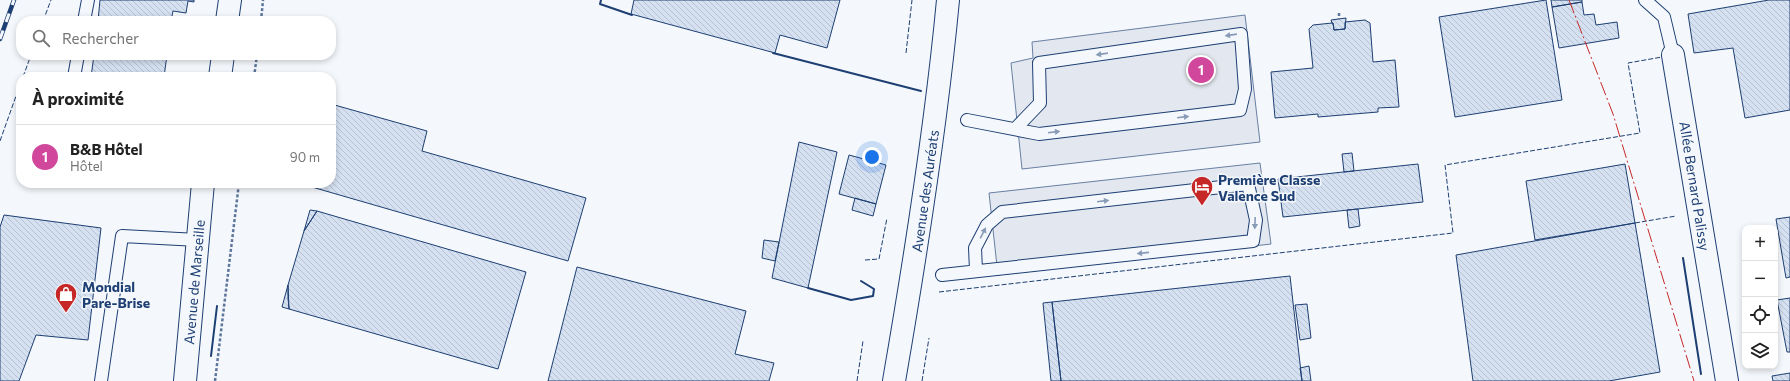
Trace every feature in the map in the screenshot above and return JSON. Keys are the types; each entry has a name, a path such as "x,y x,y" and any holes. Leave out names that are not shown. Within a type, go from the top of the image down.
{"street":[{"path":"228,16 230,0"},
{"name":"Avenue des Auréats","path":"894,381 926,189 936,115 948,0"},
{"name":"Allée Bernard Palissy","path":"1673,55 1727,381"},
{"path":"221,72 222,60"},
{"name":"Avenue de Marseille","path":"185,381 203,188"}],"lane":[{"path":"85,16 88,0"},
{"name":"Allée Bernard Palissy","path":"1646,0 1664,17 1673,55"},
{"path":"967,120 1016,128 1039,134 1240,110 1245,89 1241,34 1039,63 1040,103 1016,128"},
{"path":"75,72 77,60"},
{"path":"942,274 1253,241 1256,220 1248,184 1002,212 987,225 975,248 976,270"},
{"path":"101,381 122,236 198,240"}],"path":[{"path":"261,16 263,0"},
{"path":"1338,13 1339,19"},
{"path":"255,72 256,60"},
{"path":"215,381 238,188"}],"shaded area":[{"path":"1245,15 1260,142 1022,169 1011,63 1033,58 1032,42"},
{"path":"1260,163 1271,244 998,275 989,193"}],"building":[{"path":"100,0 194,0 194,2 188,1 186,13 173,11 172,16 98,16"},
{"path":"634,0 840,0 827,48 780,35 775,53 631,14"},
{"path":"1546,0 1562,100 1455,117 1439,17"},
{"path":"1551,0 1582,0 1582,2 1552,7"},
{"path":"1769,0 1790,0 1790,110 1745,118 1733,48 1694,53 1688,14"},
{"path":"1582,2 1584,15 1594,14 1596,25 1617,22 1619,38 1559,48 1552,7"},
{"path":"1346,18 1345,29 1334,30 1331,20"},
{"path":"1365,20 1370,23 1373,62 1395,60 1399,107 1378,108 1378,112 1318,117 1318,114 1275,118 1271,72 1313,68 1309,29 1313,25 1333,23 1334,30 1345,29 1345,22"},
{"path":"93,60 166,60 165,72 92,72"},
{"path":"336,105 427,131 422,151 586,198 568,261 315,188 336,188"},
{"path":"799,142 837,152 808,288 772,278"},
{"path":"1352,153 1354,171 1344,172 1342,154"},
{"path":"849,155 886,165 876,204 839,194"},
{"path":"1418,164 1423,202 1283,217 1278,179"},
{"path":"1625,164 1635,223 1535,240 1526,181"},
{"path":"855,198 876,204 873,216 852,210"},
{"path":"1358,209 1360,226 1349,228 1347,210"},
{"path":"310,210 317,211 304,231"},
{"path":"317,211 526,272 498,369 289,309 288,285 304,231"},
{"path":"4,215 101,228 88,340 36,335 19,381 0,381 0,227"},
{"path":"1790,217 1790,277 1786,278 1778,225 1776,219"},
{"path":"1635,223 1660,372 1609,381 1473,381 1456,255"},
{"path":"764,240 779,242 775,261 762,258"},
{"path":"577,267 746,311 735,354 774,363 769,381 548,381"},
{"path":"1290,276 1302,381 1061,381 1052,302"},
{"path":"288,285 288,298 289,309 282,307"},
{"path":"1790,298 1790,352 1787,352 1778,300"},
{"path":"1052,302 1061,381 1051,381 1043,303"},
{"path":"1307,304 1311,338 1300,340 1295,305"},
{"path":"1309,366 1311,381 1302,381 1300,368"},
{"path":"1790,373 1790,381 1773,381 1772,376"}],"railway":[{"path":"0,39 14,0"}],"fence":[{"path":"45,16 51,0"},
{"path":"906,53 912,0"},
{"path":"939,292 1453,233 1445,165 1640,133 1628,63 1662,57"},
{"path":"25,72 29,60"},
{"path":"0,141 16,96"},
{"path":"1635,223 1676,216"},
{"path":"865,260 879,259 887,218"},
{"path":"922,381 929,338"},
{"path":"857,381 863,341"}],"wall":[{"path":"601,0 600,4 632,15"},
{"path":"773,53 921,91"},
{"path":"1683,258 1701,374"},
{"path":"808,288 851,300 873,296 874,289 861,281"},
{"path":"211,356 217,306"}],"power":[{"path":"1569,0 1613,114 1694,381"}],"place":[{"name":"B&B Hôtel","path":"1201,70"},
{"name":"Première Classe Valence Sud","path":"1202,206"},
{"name":"Mondial Pare-Brise","path":"66,314"}]}
